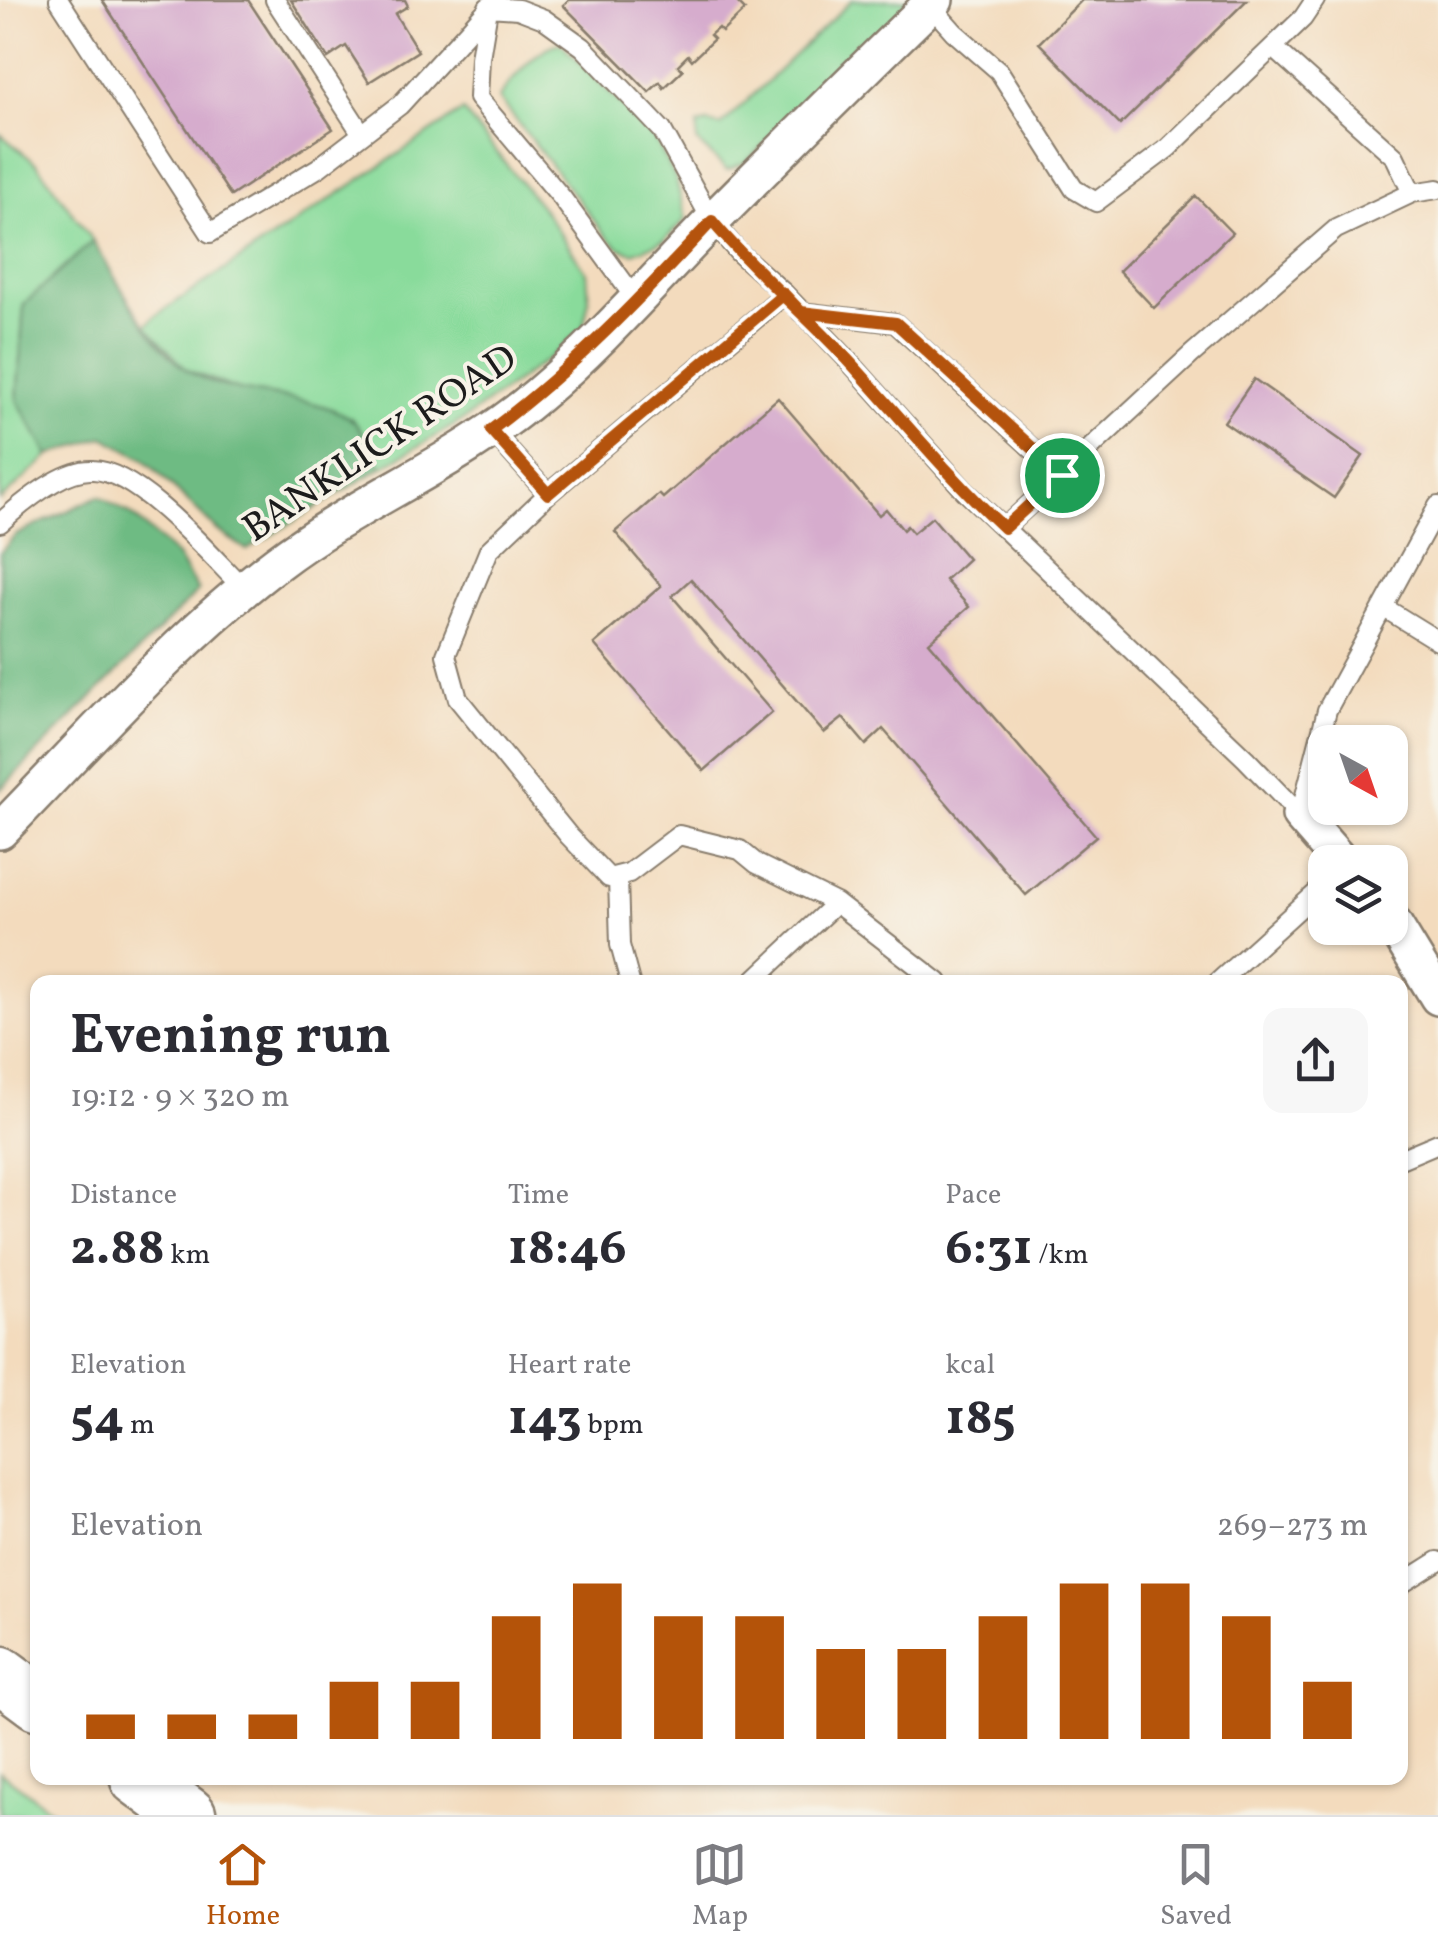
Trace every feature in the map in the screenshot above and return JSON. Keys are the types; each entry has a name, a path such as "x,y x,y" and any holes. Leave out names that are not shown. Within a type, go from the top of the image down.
{"main road":[{"path":"0,1674 30,1696"},
{"path":"147,1785 188,1815"}],"street":[{"name":"BANKLICK ROAD","path":"0,831 164,662 244,589 281,560 450,460 538,396 637,302 712,221 933,3"},
{"path":"1300,815 1326,845"},
{"path":"1406,945 1438,997"}],"lane":[{"path":"59,0 210,233 318,168 400,105 490,2"},
{"path":"275,0 362,134"},
{"path":"933,3 954,32 999,71 1074,188 1096,202 1168,148 1303,18 1315,0"},
{"path":"490,2 544,19 584,47 662,130 712,221 738,252 784,294 964,490 1300,815"},
{"path":"490,2 478,98 562,198 637,302"},
{"path":"1273,47 1395,156 1412,193"},
{"path":"1004,528 1192,354 1336,229 1412,193 1438,189"},
{"path":"784,294 548,494 489,550 446,654 458,699 609,878 630,873 678,835 740,850 758,864 836,903 929,975"},
{"path":"801,312 896,323 1062,475"},
{"path":"491,430 548,494"},
{"path":"0,522 34,492 71,476 89,469 118,474 181,525 244,589"},
{"path":"1300,815 1327,710 1438,506"},
{"path":"1383,607 1438,641"},
{"path":"618,878 620,946 628,975"},
{"path":"1226,975 1308,901"},
{"path":"759,975 836,903"},
{"path":"1408,1156 1438,1143"},
{"path":"1408,1580 1438,1561"}],"green space":[{"path":"852,0 913,0 746,162 727,170 697,142 698,125 721,126"},
{"path":"561,43 655,139 676,179 686,219 664,241 633,253 619,248 499,98 534,57"},
{"path":"463,111 546,213 587,273 589,300 583,328 560,350 465,419 382,467 351,418 315,405 246,393 187,370 146,326 155,316"},
{"path":"0,134 37,164 93,241 24,304 17,400 49,456 0,501"},
{"path":"93,241 148,329 187,370 226,387 330,408 353,421 382,467 247,550 217,530 143,458 103,437 49,456 17,400 24,304"},
{"path":"99,496 132,515 177,556 198,591 0,790 0,553 16,535"},
{"path":"0,1772 58,1815 0,1815"}],"building":[{"path":"102,0 248,0 333,129 231,196"},
{"path":"291,0 405,0 408,6 395,14 418,51 369,82 346,46 328,58"},
{"path":"569,0 735,0 745,10 722,32 718,28 710,35 714,39 692,60 688,55 678,65 683,70 664,88 660,82 649,92 563,5"},
{"path":"1082,0 1247,0 1120,125 1039,43"},
{"path":"1196,196 1232,233 1154,308 1119,271"},
{"path":"1254,379 1363,456 1334,498 1224,422"},
{"path":"778,398 879,515 886,509 903,530 907,526 913,533 932,517 968,559 945,580 969,607 929,642 1096,836 1026,895 883,729 866,745 843,718 824,733 691,579 672,596 772,712 704,771 594,644 661,586 615,532 659,494 663,498"}],"route":[{"path":"1062,475 896,323 801,312 784,294 548,494 491,430 538,396 637,302 712,221 738,252 784,294 801,312 848,360 964,490 1004,528 1062,475"}]}
